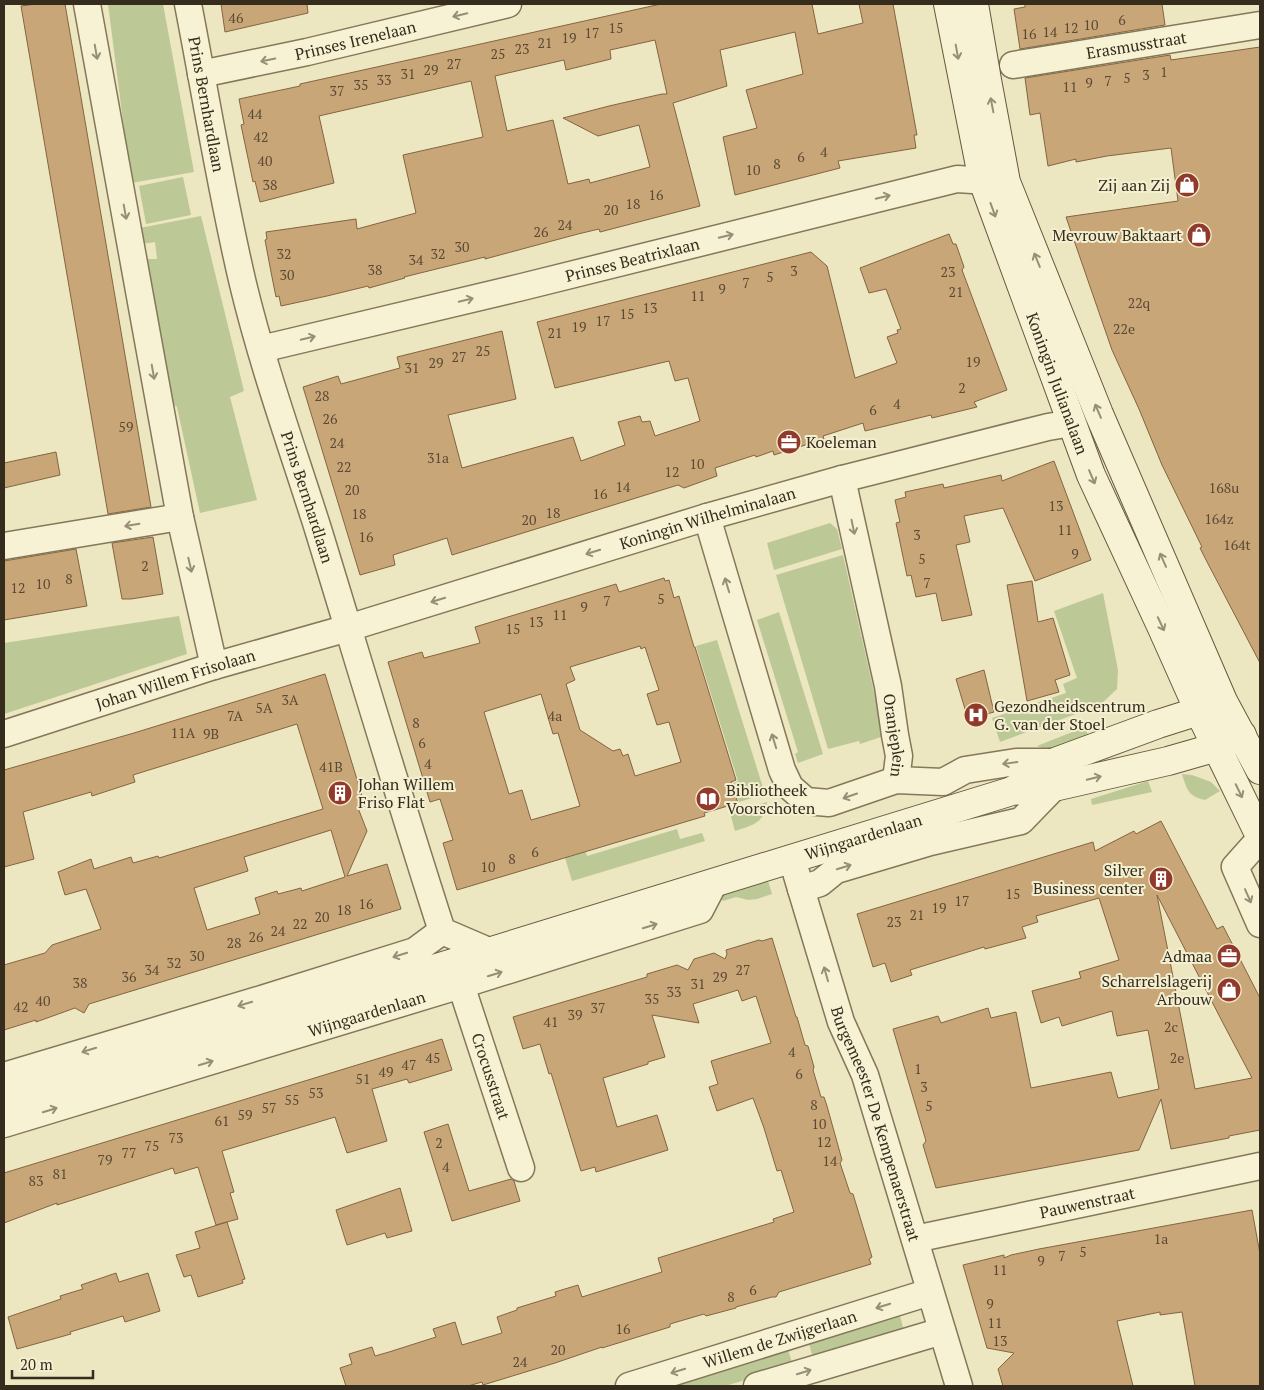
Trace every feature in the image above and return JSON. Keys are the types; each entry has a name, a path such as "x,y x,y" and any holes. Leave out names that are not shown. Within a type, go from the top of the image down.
{"main road":[{"name":"Koningin Julianalaan","path":"948,4 994,182 1072,423 1091,475 1162,628 1211,706 1242,735 1260,770"},
{"name":"Koningin Julianalaan","path":"974,4 987,80 994,182 1099,414 1211,706 1217,747 1260,837"},
{"name":"Wijngaardenlaan","path":"4,1101 1012,791 1055,775 1158,724 1211,706"},
{"name":"Wijngaardenlaan","path":"1055,775 1168,761 1217,747 1242,735"}],"street":[{"path":"87,4 180,517 214,666"},
{"name":"Prins Bernhardlaan","path":"188,4 243,285 272,391 313,515 442,931"},
{"name":"Prinses Irenelaan","path":"201,74 307,52 508,4"},
{"name":"Erasmusstraat","path":"1013,64 1260,25"},
{"name":"Prinses Beatrixlaan","path":"261,349 956,179 994,182"},
{"name":"Koningin Wilhelminalaan","path":"348,628 707,517 842,479 1048,427 1072,423"},
{"name":"Oranjeplein","path":"707,517 782,770 790,787 806,801 829,803 896,780 899,756 888,686 842,479"},
{"path":"4,546 180,517"},
{"name":"Johan Willem Frisolaan","path":"4,734 214,666 348,628"},
{"name":"Wijngaardenlaan","path":"801,889 820,883 836,870 930,842 1021,821 1055,775 1016,762 965,770 943,782 896,780"},
{"path":"1260,837 1235,867 1260,924"},
{"name":"Burgemeester De Kempenaerstraat","path":"792,859 841,1022 865,1074 959,1386"},
{"name":"Wijngaardenlaan","path":"4,1124 700,910 714,883"},
{"path":"4,1076 415,951 442,931 491,952"},
{"name":"Crocusstraat","path":"461,985 521,1168"},
{"name":"Pauwenstraat","path":"915,1239 1260,1166"},
{"name":"Willem de Zwijgerlaan","path":"629,1386 930,1292"},
{"path":"757,1386 942,1331"}],"green space":[{"path":"108,4 163,4 194,172 131,183"},
{"path":"183,177 191,215 146,224 139,186"},
{"path":"201,216 244,391 230,397 257,500 200,513 177,407 173,404 145,259 157,259 155,242 142,244 140,228"},
{"path":"830,523 837,529 842,549 774,570 767,543"},
{"path":"843,555 884,736 860,744 859,741 828,749 776,575"},
{"path":"1103,593 1118,670 1117,689 1100,705 1000,742 992,718 1066,693 1063,684 1077,678 1054,611"},
{"path":"779,612 823,754 798,763 795,754 798,752 757,620"},
{"path":"179,616 187,654 4,714 4,643"},
{"path":"717,640 765,794 739,802 733,783 738,781 696,646"},
{"path":"1085,727 1089,738 1060,755 1037,746"},
{"path":"1182,774 1192,775 1211,782 1220,791 1205,800 1195,796 1187,788"},
{"path":"1148,781 1152,792 1092,805 1091,799"},
{"path":"767,802 761,819 748,827 735,831 730,813"},
{"path":"577,825 587,856 677,829 680,839 702,833 705,841 572,881 557,831"},
{"path":"768,881 772,894 748,900 736,897 723,901 721,898 721,895"},
{"path":"899,1312 904,1331 813,1358 808,1340"},
{"path":"786,1343 793,1366 725,1386 649,1386"}],"building":[{"path":"65,4 151,507 108,514 21,6"},
{"path":"221,4 307,4 308,13 225,32"},
{"path":"661,4 812,4 818,34 863,23 859,4 893,4 917,135 914,135 916,148 838,161 840,168 735,195 723,137 757,128 746,90 803,74 795,32 720,50 727,86 673,103 700,206 600,232 599,229 485,259 485,257 404,277 369,288 368,286 281,306 279,296 276,297 265,240 267,239 266,232 356,219 357,229 416,213 403,155 483,137 471,81 319,116 334,183 260,202 255,181 253,182 241,125 244,124 239,99 300,86 300,84","holes":["655,40 667,94 563,118 598,136 639,125 650,167 590,183 589,179 568,184 553,120 507,131 495,76 564,60 566,70 611,59 610,50"]},
{"path":"1025,4 1162,4 1165,25 1020,49 1014,9 1025,7"},
{"path":"1260,47 1260,663 1200,548 1202,547 1162,465 1112,350 1066,217 1178,201 1171,148 1076,162 1076,159 1048,166 1040,113 1030,115 1025,78 1170,55 1171,60"},
{"path":"949,234 953,244 956,244 964,267 962,270 1007,390 974,402 977,407 932,418 931,415 865,431 863,423 823,436 824,439 774,455 773,451 756,457 755,455 715,468 717,476 684,488 678,485 452,555 447,538 393,555 395,565 360,575 303,387 338,376 341,384 400,368 397,357 502,331 516,399 448,415 462,468 573,437 581,461 625,445 618,422 640,416 642,422 650,421 655,436 700,421 688,378 675,381 669,361 555,388 537,322 811,252 827,266 855,378 897,363 887,337 898,333 897,330 901,329 886,289 869,293 860,268"},
{"path":"56,452 60,475 4,488 4,463"},
{"path":"1054,461 1091,560 1035,581 1003,508 964,516 970,542 956,545 972,615 942,621 936,593 916,597 911,575 907,576 896,523 900,522 895,500 906,497 905,492 943,484 944,488 1001,475 1002,481"},
{"path":"153,537 163,594 122,599 112,543"},
{"path":"76,549 87,606 4,620 4,561"},
{"path":"664,578 665,581 669,580 674,598 679,596 736,780 731,782 738,803 704,813 705,816 457,890 443,843 453,840 440,799 430,802 388,662 422,652 424,658 480,643 475,627 616,584 619,592","holes":["640,646 641,649 645,647 659,690 647,694 657,725 669,722 681,762 635,776 628,754 623,756 620,749 613,751 580,730 566,684 575,680 570,667","541,694 553,734 558,733 580,806 531,820 522,790 509,794 484,712"]},
{"path":"1032,581 1038,622 1053,618 1070,675 1055,680 1059,692 1027,701 1007,585"},
{"path":"984,670 994,712 968,719 956,679"},
{"path":"325,674 365,806 358,808 367,831 347,876 387,864 401,909 89,1004 84,1013 75,1008 36,1022 36,1020 4,1030 4,965 45,953 52,945 101,929 86,889 65,895 58,872 91,859 94,869 131,857 133,863 158,856 159,858 323,809 297,724 133,775 135,782 92,796 91,792 23,812 34,859 4,867 4,770 134,733","holes":["331,830 345,877 302,891 301,888 278,894 277,891 255,898 260,914 207,930 194,888 248,871 244,857"]},
{"path":"1161,821 1217,929 1223,926 1260,998 1260,1130 1171,1149 1161,1099 1139,1150 936,1188 923,1145 926,1141 893,1029 938,1016 941,1023 988,1008 991,1018 1016,1012 1031,1088 1111,1072 1118,1098 1159,1089 1148,1030 1117,1036 1112,1011 1062,1026 1059,1017 1041,1023 1032,991 1081,978 1079,972 1119,960 1099,898 1036,916 1038,922 1022,927 1026,938 985,949 984,947 910,970 912,975 891,982 885,963 873,967 857,914 1093,842 1095,851 1134,831 1136,834","holes":["1157,895 1252,1078 1195,1089"]},
{"path":"772,938 805,1045 808,1046 821,1097 824,1097 827,1106 842,1160 840,1163 850,1193 853,1194 872,1257 869,1259 871,1264 779,1292 776,1297 670,1324 670,1327 483,1385 482,1382 468,1386 346,1386 340,1368 352,1364 349,1354 372,1347 375,1356 389,1352 436,1337 433,1329 455,1322 462,1345 502,1333 497,1317 517,1310 517,1308 556,1296 555,1292 578,1285 582,1297 662,1272 658,1258 774,1222 773,1219 794,1212 781,1170 777,1171 753,1098 717,1111 709,1087 718,1084 711,1061 771,1043 756,996 742,1001 738,990 693,1004 699,1023 652,1015 665,1057 603,1078 617,1127 657,1115 668,1150 596,1172 595,1167 581,1171 551,1073 549,1074 540,1044 523,1049 513,1017 647,977 647,974 677,965 688,970 694,959 714,953 725,959 726,950"},
{"path":"442,1039 452,1070 409,1083 407,1079 372,1089 387,1141 347,1153 335,1117 222,1151 234,1192 230,1193 238,1219 216,1225 198,1167 175,1174 173,1168 57,1205 57,1203 4,1223 4,1173"},
{"path":"448,1124 469,1191 511,1179 514,1181 520,1201 452,1221 424,1132"},
{"path":"400,1188 412,1231 387,1238 385,1233 347,1245 336,1210"},
{"path":"1252,1210 1260,1254 1260,1386 1195,1386 1182,1312 1160,1315 1160,1312 1117,1321 1133,1386 1003,1386 998,1369 1014,1353 987,1348 963,1265 1004,1255 1004,1258 1039,1249"},
{"path":"227,1222 245,1279 242,1280 243,1283 198,1297 191,1275 184,1277 176,1255 200,1248 195,1232"},
{"path":"116,1273 119,1282 148,1273 160,1311 125,1322 123,1316 70,1332 71,1334 17,1349 8,1317 61,1299 60,1296 83,1289 81,1285"}],"place":[{"name":"Zij aan Zij","path":"1187,185"},
{"name":"Mevrouw Baktaart","path":"1199,235"},
{"name":"Koeleman","path":"789,442"},
{"name":"Gezondheidscentrum G. van der Stoel","path":"976,715"},
{"name":"Johan Willem Friso Flat","path":"340,793"},
{"name":"Bibliotheek Voorschoten","path":"708,799"},
{"name":"Silver Business center","path":"1161,879"},
{"name":"Admaa","path":"1229,956"},
{"name":"Scharrelslagerij Arbouw","path":"1229,990"}]}
